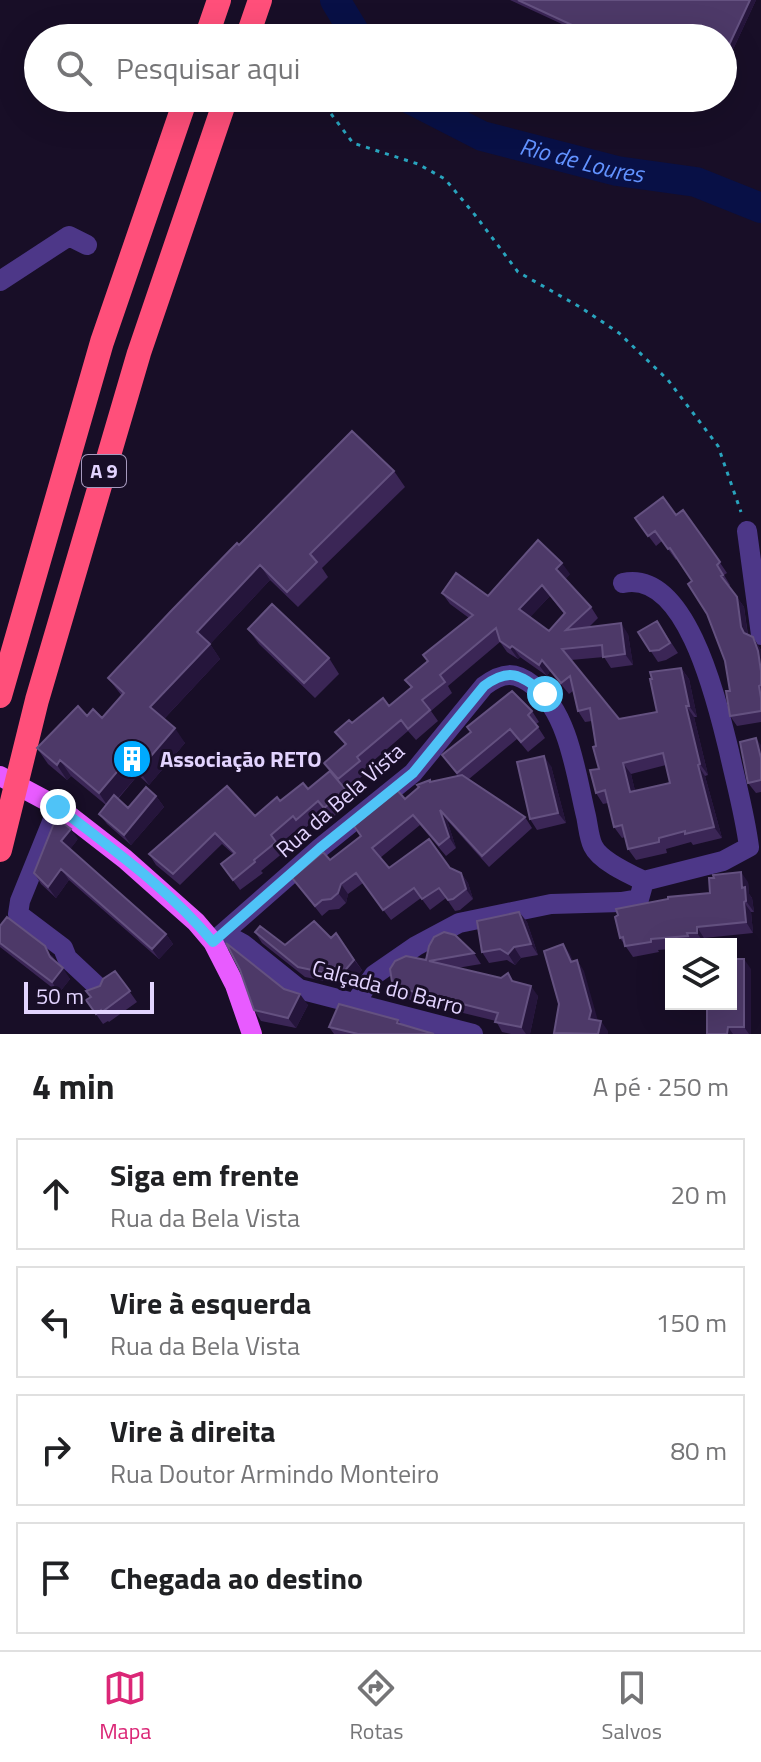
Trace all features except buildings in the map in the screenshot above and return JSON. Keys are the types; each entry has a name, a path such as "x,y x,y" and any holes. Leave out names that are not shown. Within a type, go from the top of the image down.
{"highway":[{"path":"211,24 219,0"},
{"path":"252,24 260,0"},
{"name":"A 9","path":"0,696 102,342 181,112"},
{"name":"A 9","path":"0,850 37,700 134,369 221,112"}],"main road":[{"path":"0,776 58,807 125,859 196,922 213,942 235,985 252,1034"}],"street":[{"path":"0,281 69,236 87,245"},
{"path":"747,531 761,635"},
{"path":"355,1003 374,975 416,946 459,923 551,904 639,899 644,881 755,850 701,653 680,615 664,596 634,581 623,583"},
{"name":"Rua da Bela Vista","path":"213,942 320,848 413,773 484,686 495,678 509,674 526,679 545,694 566,733 593,848 620,871 644,881"},
{"path":"58,807 20,901 18,914 63,948 67,958 98,987"},
{"name":"Calçada do Barro","path":"213,942 232,938 243,944 299,989 451,1031 473,1034"}],"path":[{"path":"330,112 353,143 418,164 445,179 518,272 619,333 668,380 718,446 747,531"}],"waterway":[{"name":"Rio de Loures","path":"335,0 350,24"},
{"name":"Rio de Loures","path":"435,112 482,136 617,171 696,182 761,208"}],"place":[{"name":"Associação RETO","path":"132,759"}],"route":[{"path":"58,807 170,898 213,942 320,848 413,773 484,686 495,678 509,674 526,679 545,694"}]}
